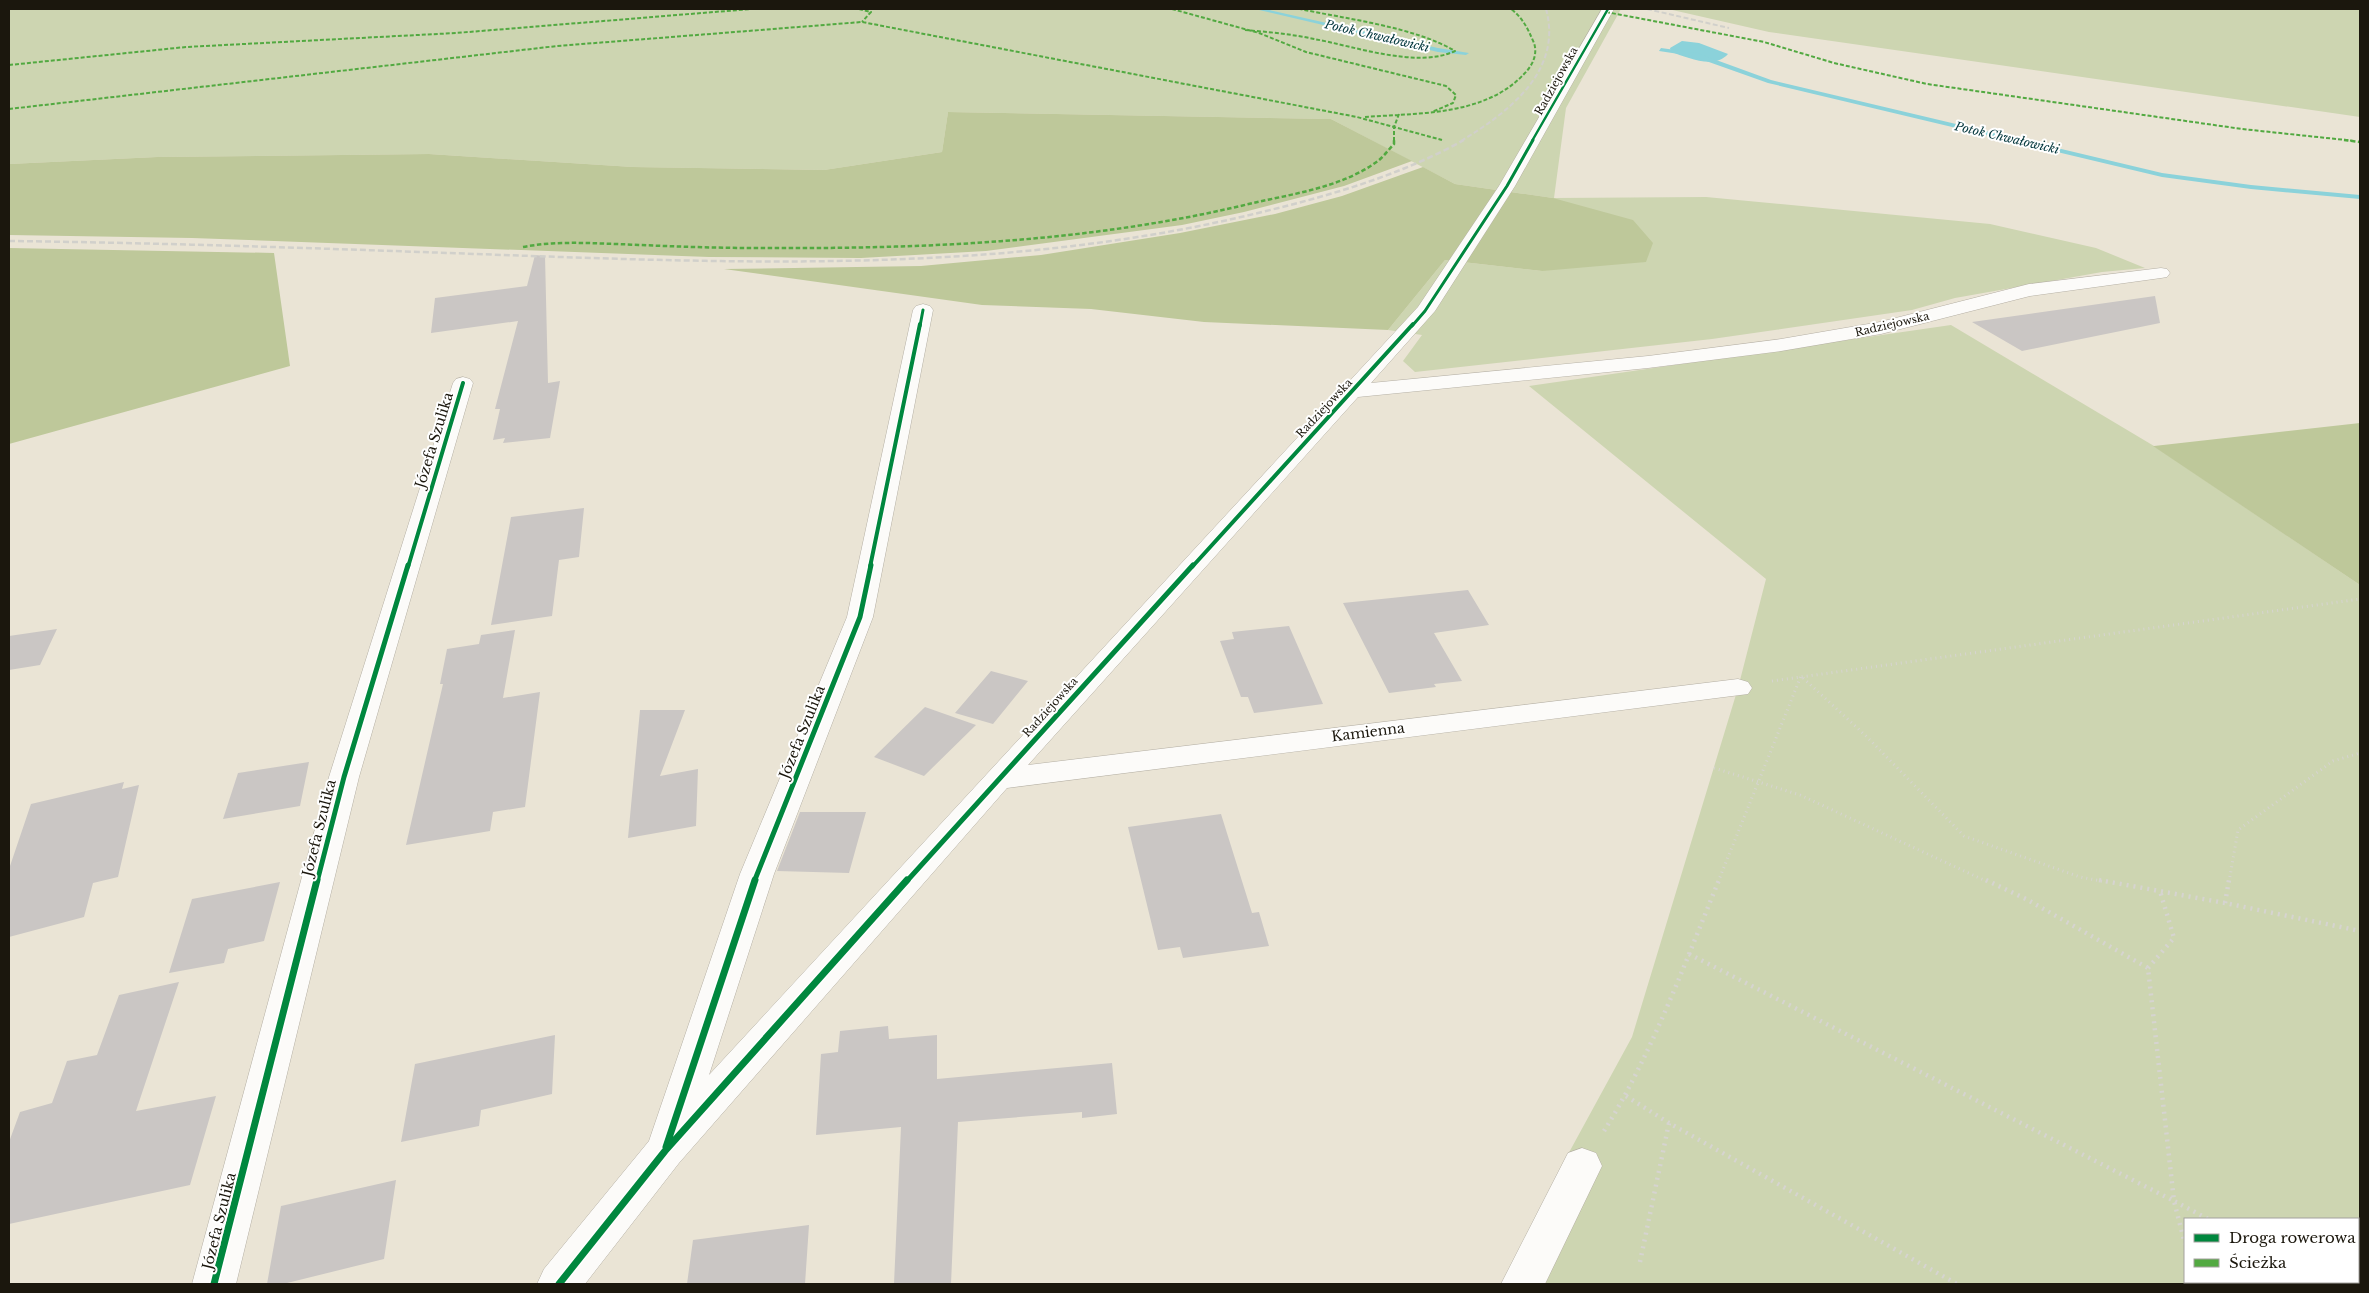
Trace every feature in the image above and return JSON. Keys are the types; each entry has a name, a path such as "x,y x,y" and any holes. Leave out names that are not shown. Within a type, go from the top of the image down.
{"street":[{"name":"Radziejowska","path":"998,779 1426,311 1537,137 1608,9"},
{"name":"Radziejowska","path":"1353,391 1648,362 1782,345 1881,328 2029,290 2161,273"},
{"name":"Józefa Szulika","path":"665,1151 758,874 860,617 923,310"},
{"name":"Józefa Szulika","path":"214,1284 344,777 463,383"},
{"name":"Kamienna","path":"998,779 1738,688"},
{"name":"Józefa Szulika","path":"560,1284 665,1151 998,779"},
{"path":"1523,1284 1582,1166"}],"path":[{"path":"1738,688 1802,676 2103,636 2360,599"},
{"path":"1582,1166 1626,1096 1689,954 1802,676"},
{"path":"1802,676 1866,736 1964,836 2080,877 2225,903 2360,931"},
{"path":"2225,903 2238,830 2333,761 2360,753"},
{"path":"1714,768 1800,795 2026,899 2148,968"},
{"path":"2160,891 2174,938 2148,968 2174,1201 2184,1240"},
{"path":"1689,954 2206,1218"},
{"path":"1626,1096 1669,1123 1957,1284"},
{"path":"1640,1262 1669,1123"}],"green space":[{"path":"9,9 1621,9 1566,108 1554,198 1706,197 1990,224 2096,248 2145,268 2102,272 1955,298 1912,310 1712,339 1415,372 1403,361 1422,335 1388,330 1445,260 1542,271 1553,198 1455,184 1331,119 948,112 942,152 824,170 633,167 429,154 157,157 9,164"},
{"path":"1668,9 2360,9 2360,117 1769,32"},
{"path":"948,112 1331,119 1412,161 1344,186 1244,212 1182,225 986,251 861,258 709,257 192,238 9,235 9,164 157,157 429,154 633,167 824,170 942,152"},
{"path":"1423,167 1455,184 1553,198 1633,220 1653,243 1646,262 1542,271 1445,260 1388,330 1204,322 1091,309 982,305 724,269 921,266 1041,255 1180,233 1275,214 1342,196"},
{"path":"9,248 274,253 290,366 9,444"},
{"path":"1951,325 2154,446 2360,585 2360,1284 1542,1284 1592,1173 1566,1158 1632,1037 1738,688 1766,579 1529,386"},
{"path":"2360,423 2360,585 2153,446 2154,446"}],"water":[{"path":"1682,41 1699,43 1728,54 1722,59 1708,62 1671,52 1670,48"}],"building":[{"path":"535,255 545,256 548,383 560,381 550,438 503,443 505,438 493,440 500,409 495,409 518,321 431,333 435,298 527,286"},
{"path":"2155,296 2160,323 2022,351 1972,322"},
{"path":"584,508 579,557 559,560 552,616 491,625 511,517"},
{"path":"1468,590 1489,625 1434,633 1462,681 1434,684 1436,687 1389,693 1343,603"},
{"path":"1289,626 1323,704 1254,713 1248,697 1241,697 1220,641 1234,639 1232,632"},
{"path":"57,629 40,665 9,670 9,636"},
{"path":"515,630 503,698 540,692 525,807 493,812 490,831 406,845 443,684 440,684 447,649 479,644 481,635"},
{"path":"991,671 1028,681 993,724 955,713"},
{"path":"925,707 976,725 924,776 874,757"},
{"path":"640,710 685,710 660,776 698,769 696,826 628,838"},
{"path":"309,762 300,806 223,819 238,773"},
{"path":"124,782 122,789 139,785 118,877 93,883 84,917 9,937 9,869 31,804"},
{"path":"800,812 866,812 849,873 777,871"},
{"path":"1221,814 1252,913 1259,912 1269,946 1183,958 1180,947 1158,950 1128,827"},
{"path":"280,882 264,941 228,949 224,963 169,973 192,899"},
{"path":"179,982 136,1111 216,1096 190,1185 9,1224 9,1142 20,1112 52,1103 67,1061 97,1055 119,995"},
{"path":"888,1026 889,1039 937,1035 937,1079 1112,1063 1117,1114 1082,1118 1082,1112 958,1122 951,1284 894,1284 901,1127 816,1135 821,1054 838,1052 840,1031"},
{"path":"555,1035 552,1094 481,1110 479,1126 401,1142 415,1064"},
{"path":"396,1180 384,1259 283,1284 267,1284 281,1206"},
{"path":"809,1225 805,1284 687,1284 693,1240"}],"waterway":[{"name":"Potok Chwałowicki","path":"1258,9 1438,50 1466,53"},
{"name":"Potok Chwałowicki","path":"1661,50 1695,54 1770,82 2162,175 2251,187 2360,197"}],"railway":[{"path":"1461,141 1497,117 1513,103 1528,87 1539,70 1547,52 1549,31 1546,9"},
{"path":"1647,9 1729,28"},
{"path":"9,241 256,246 694,261 885,260 980,255 1075,246 1169,232 1262,212 1366,183 1416,164 1464,140"}],"marked path":[{"path":"9,65 186,47 456,33 751,9"},
{"path":"859,9 871,12 862,22"},
{"path":"1172,9 1259,33 1306,52 1446,86 1456,95 1453,103 1432,112"},
{"path":"1245,30 1334,42 1410,57 1429,58 1444,56 1455,51 1443,44 1400,31 1300,9"},
{"path":"1365,117 1453,109 1497,95 1514,84 1528,70 1534,60 1535,50 1525,23 1511,9"},
{"path":"1606,12 1764,42 1834,63 1927,84 2242,129 2360,142"},
{"path":"9,109 557,46 862,22 1357,117 1442,140"},
{"path":"523,247 546,243 570,242 734,248 950,245 1016,241 1149,225 1214,213 1329,184 1354,175 1376,163 1394,144 1394,127 1399,114"}],"cycle path":[{"path":"559,1284 665,1151 998,779 1425,311 1507,186 1608,9"},
{"path":"666,1147 757,874 860,617 923,310"},
{"path":"214,1284 344,777 463,383"}]}
